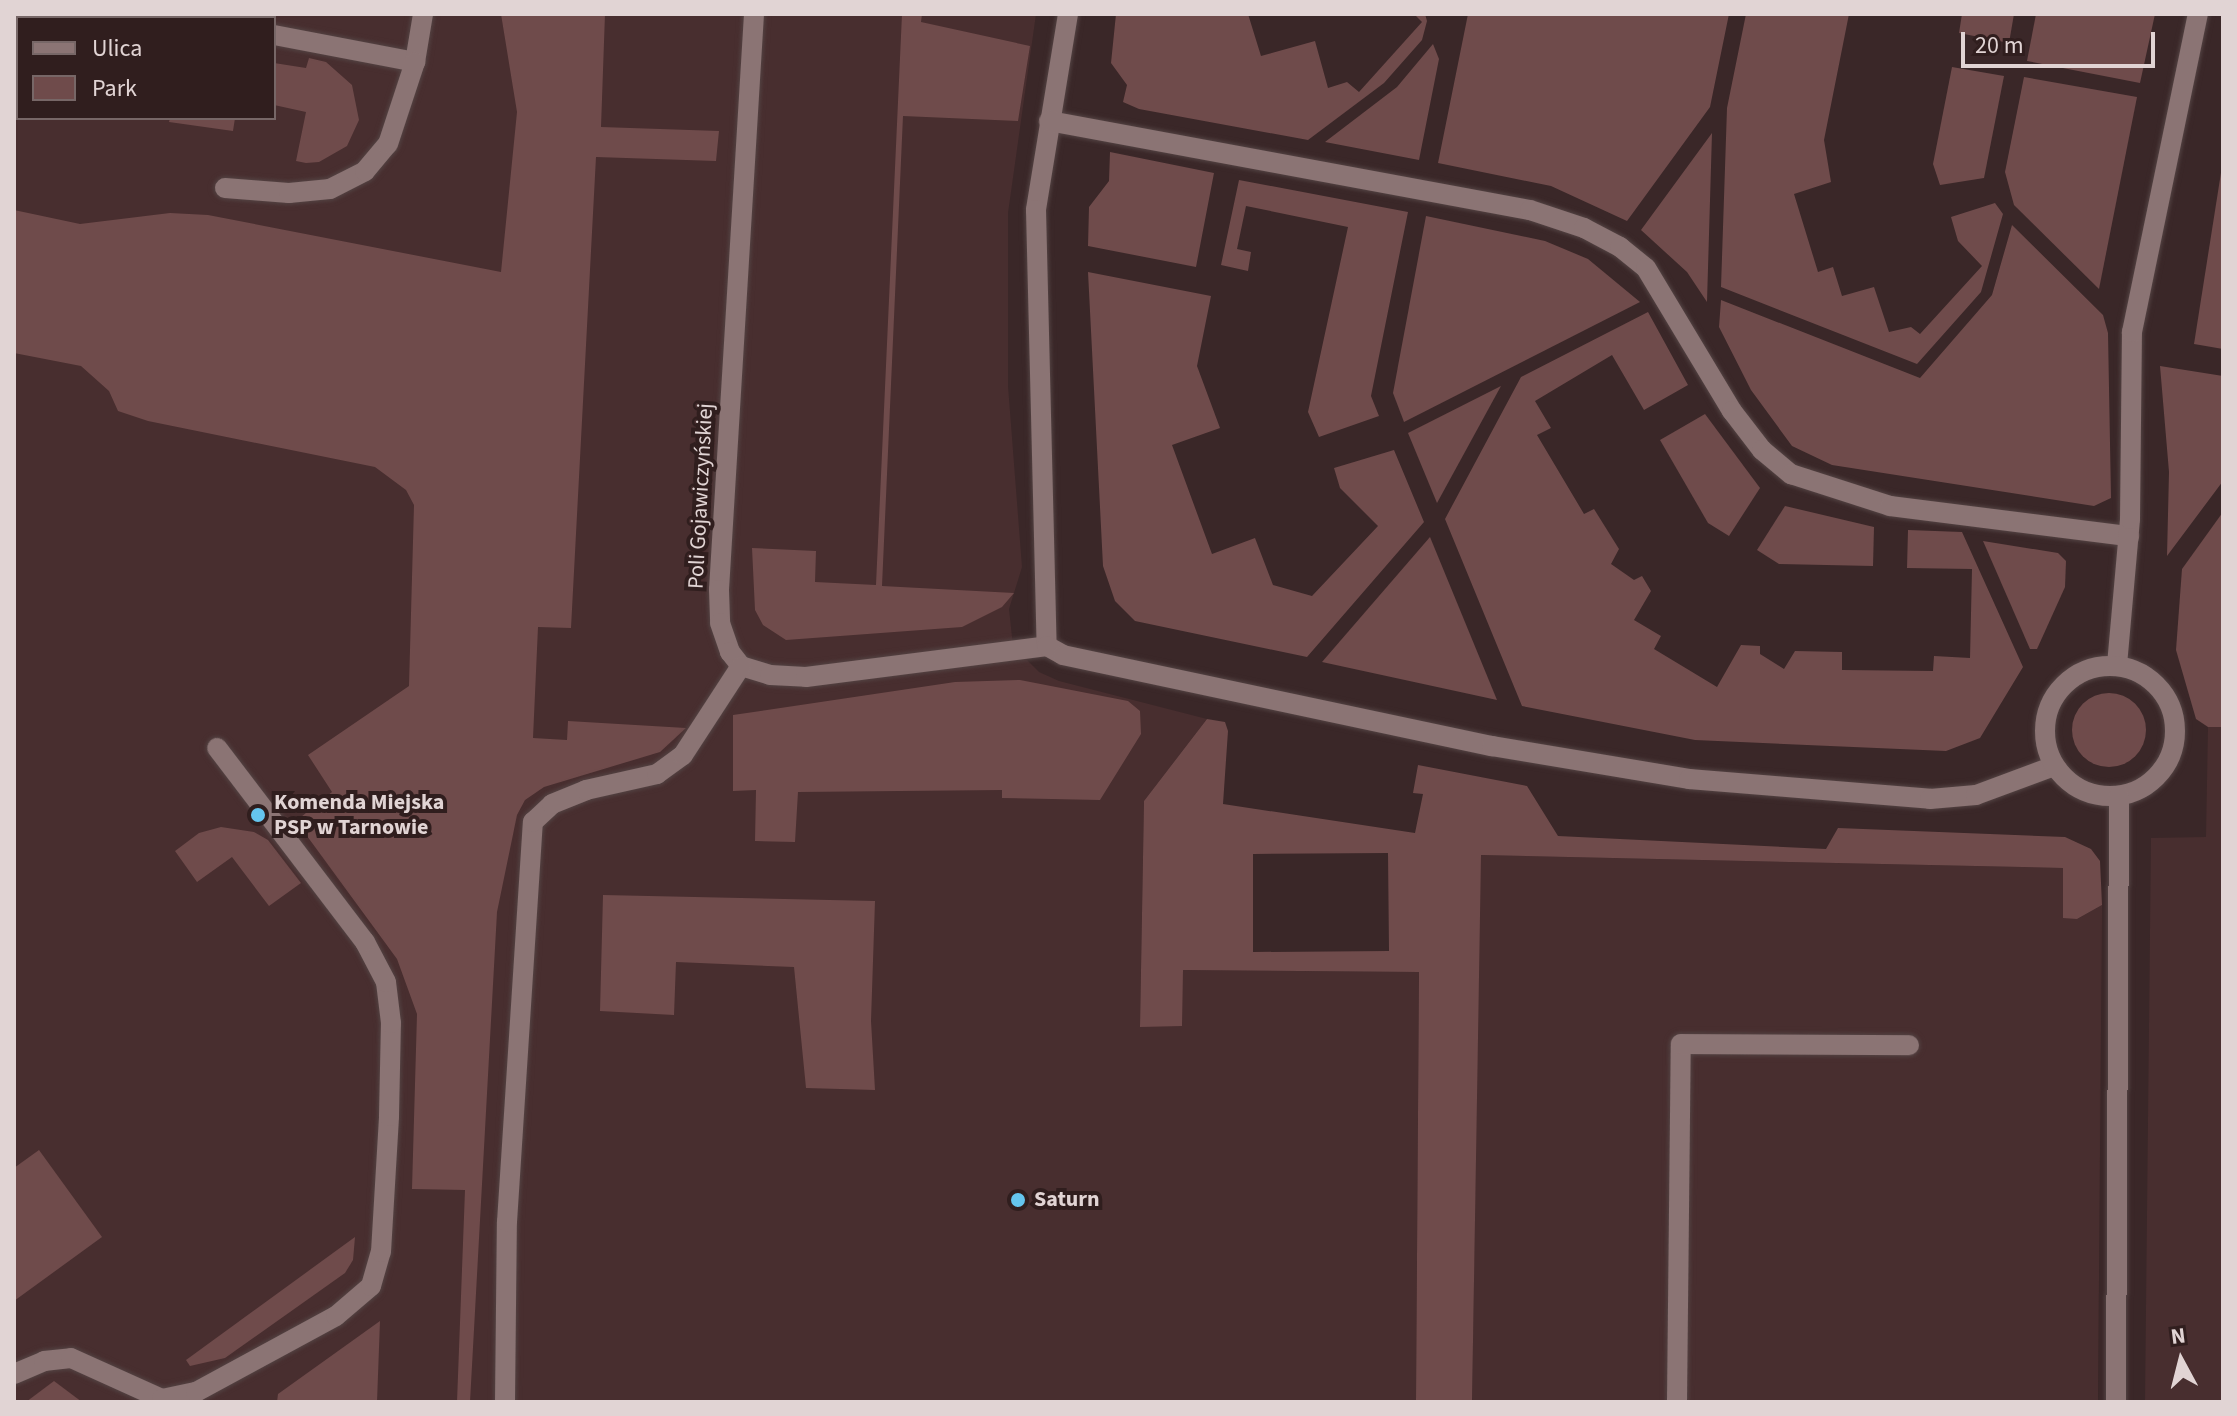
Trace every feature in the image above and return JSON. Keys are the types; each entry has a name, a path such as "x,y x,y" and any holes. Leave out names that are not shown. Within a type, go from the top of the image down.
{"street":[{"path":"225,188 289,193 330,189 365,171 388,144 415,62 423,14"},
{"name":"Poli Gojawiczyńskiej","path":"741,666 720,623 719,590 754,14"},
{"path":"1047,646 1036,210 1068,14"},
{"path":"2117,665 2129,536 2132,332 2198,14"},
{"path":"276,35 415,62"},
{"path":"1049,121 1530,210 1584,228 1620,247 1646,268 1732,411 1762,450 1791,474 1890,506 2129,536"},
{"path":"505,1402 507,1222 533,822 552,804 657,774 683,755 741,666 770,675 806,677 1047,646 1063,655 1492,746 1689,779 1930,799 1976,795 2054,766"},
{"path":"2117,665 2155,683 2175,720 2175,740 2156,777 2119,796 2082,791 2054,766 2045,736 2049,705 2077,673 2117,665"},
{"path":"14,1374 44,1361 71,1358 162,1399 196,1392 336,1316 371,1286 381,1252 389,1116 391,1023 386,982 365,942 217,748"},
{"path":"2116,1402 2119,796"},
{"path":"1677,1402 1681,1044 1909,1045"}],"shaded area":[{"path":"14,14 1036,14 1008,213 1008,386 1022,567 1009,609 1013,646 1039,672 1059,681 1207,719 1144,801 1140,1027 1183,970 1419,972 1416,1402 14,1402"},
{"path":"2208,727 2223,727 2223,1402 2145,1402 2151,838 2206,837"},
{"path":"1480,855 2063,868 2077,919 2102,905 2098,1402 1472,1402"}],"green space":[{"path":"501,14 605,14 601,127 719,131 716,161 596,157 571,628 538,627 533,738 567,740 568,721 686,728 660,752 544,787 525,800 517,815 497,912 470,1402 457,1402 465,1190 412,1189 417,1014 397,959 296,821 332,792 308,755 409,686 414,505 406,490 375,467 148,421 118,411 109,391 81,366 14,353 14,210 80,224 170,213 208,215 501,272 517,112"},
{"path":"902,14 922,14 921,22 1030,46 1018,121 903,116 882,586 1014,593 1002,607 962,627 786,640 763,625 755,610 752,548 816,551 815,582 876,585"},
{"path":"1116,14 1248,14 1261,56 1315,41 1328,88 1347,82 1359,92 1422,22 1414,14 1425,14 1427,21 1422,40 1384,83 1308,140 1139,109 1123,102 1127,85 1111,63"},
{"path":"1468,14 1729,14 1710,107 1627,221 1551,186 1438,163"},
{"path":"1746,14 1849,14 1824,140 1831,182 1794,194 1818,272 1833,267 1842,296 1874,287 1889,332 1911,327 1920,334 1982,266 1958,241 1951,217 1995,203 2003,214 1981,292 1917,364 1721,287 1727,108"},
{"path":"1962,14 2014,14 2009,43 1959,33"},
{"path":"2036,14 2155,14 2140,83 2027,61"},
{"path":"1433,44 1439,59 1419,160 1325,142 1397,87"},
{"path":"309,58 326,62 352,85 359,120 347,146 319,162 306,163 296,161 306,112 276,105 276,63 306,68"},
{"path":"1952,67 2004,76 1984,178 1940,185 1933,164"},
{"path":"2024,77 2137,97 2099,289 2014,205 2005,172"},
{"path":"170,120 235,120 233,131"},
{"path":"1712,133 1707,302 1687,272 1641,230"},
{"path":"1110,152 1214,173 1196,267 1088,246 1089,207 1109,181"},
{"path":"2223,160 2223,349 2194,344"},
{"path":"1239,180 1408,212 1371,396 1379,416 1319,437 1308,412 1348,227 1246,206 1237,249 1251,252 1248,271 1221,265"},
{"path":"1426,216 1545,241 1588,259 1640,302 1404,422 1393,393"},
{"path":"2012,225 2103,315 2108,333 2111,498 2094,506 1832,465 1792,446 1751,390 1719,327 1721,300 1920,378 1992,295"},
{"path":"1088,272 1211,296 1197,366 1220,428 1172,445 1212,554 1255,538 1273,585 1312,596 1378,526 1340,488 1334,468 1394,450 1424,522 1307,657 1135,621 1115,601 1103,566"},
{"path":"1648,312 1688,385 1644,410 1612,355 1535,401 1551,428 1537,435 1584,514 1594,509 1619,549 1611,564 1634,580 1642,576 1651,591 1634,620 1661,636 1654,649 1717,687 1741,645 1760,646 1760,654 1784,669 1795,651 1842,652 1842,670 1933,671 1934,656 1970,658 1972,569 1907,568 1908,530 1962,532 2023,667 1980,738 1946,751 1695,740 1522,706 1445,519 1521,377"},
{"path":"2160,366 2223,376 2223,481 2167,556 2169,472"},
{"path":"1501,386 1437,503 1408,433"},
{"path":"1705,414 1760,488 1729,536 1708,523 1660,440"},
{"path":"1785,506 1874,527 1873,566 1779,564 1757,550"},
{"path":"2223,512 2223,727 2208,727 2196,719 2176,650 2182,569"},
{"path":"1430,537 1497,700 1322,662"},
{"path":"1983,541 2058,553 2066,561 2065,587 2037,649 2030,649"},
{"path":"1020,680 1128,701 1140,711 1141,734 1100,800 1002,798 1002,790 798,792 795,842 755,841 756,790 733,791 733,715 955,682"},
{"path":"2102,693 2116,693 2130,699 2140,709 2146,730 2144,744 2130,761 2116,767 2102,767 2088,761 2078,751 2072,737 2072,723 2078,709 2088,699"},
{"path":"1207,719 1225,722 1228,731 1223,804 1415,833 1423,794 1413,793 1418,765 1527,786 1558,836 1826,849 1838,828 2065,837 2091,849 2100,861 2102,905 2077,919 2063,918 2063,868 1481,855 1472,1402 1416,1402 1419,972 1183,970 1182,1026 1140,1027 1144,801","holes":["1388,853 1389,951 1253,952 1253,854"]},
{"path":"221,827 254,832 268,840 301,883 269,906 232,857 197,882 175,851 199,833"},
{"path":"603,895 875,901 871,1021 875,1090 806,1088 794,967 676,962 674,1015 600,1011"},
{"path":"39,1150 102,1237 14,1301 14,1168"},
{"path":"355,1237 353,1260 345,1273 225,1358 190,1366 186,1360"},
{"path":"380,1321 377,1402 277,1402 278,1394"},
{"path":"54,1381 82,1402 26,1402"}],"place":[{"name":"Komenda Miejska PSP w Tarnowie","path":"258,815"},
{"name":"Saturn","path":"1018,1200"}]}
